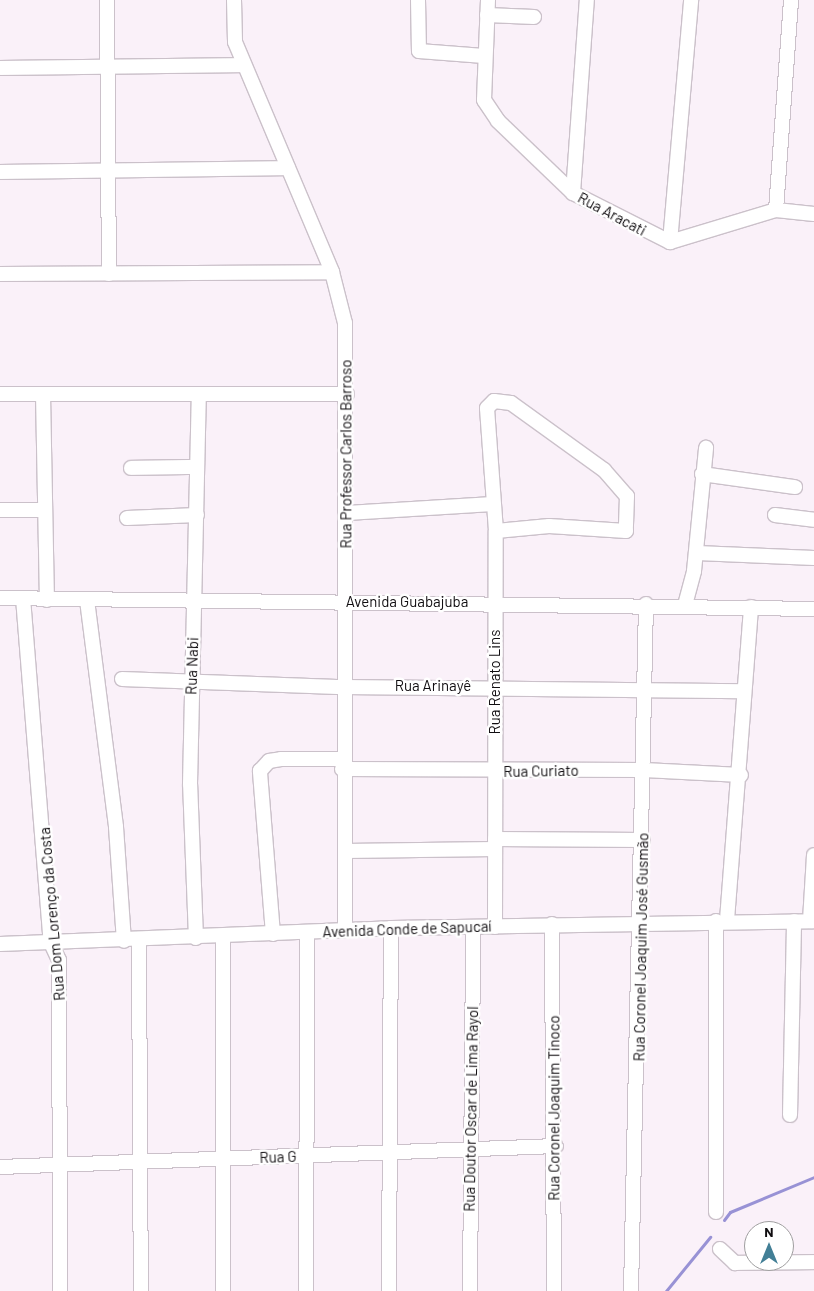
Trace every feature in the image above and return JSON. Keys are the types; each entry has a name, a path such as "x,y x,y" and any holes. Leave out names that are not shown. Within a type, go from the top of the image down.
{"street":[{"path":"108,0 110,68 109,274"},
{"name":"Rua Professor Carlos Barroso","path":"234,0 235,42 243,65 332,272 345,323 347,513 342,764 345,930"},
{"path":"418,0 419,51 484,56"},
{"name":"Rua Aracati","path":"488,0 482,93 486,105 573,193 670,242"},
{"path":"573,193 587,0"},
{"path":"691,0 670,242 776,210 814,214"},
{"path":"776,210 791,0"},
{"path":"487,15 534,17"},
{"path":"0,68 243,65"},
{"path":"0,172 288,168"},
{"path":"0,274 332,272"},
{"path":"0,394 347,394"},
{"path":"43,394 43,510 46,600"},
{"name":"Rua Nabi","path":"196,938 190,784 199,395"},
{"name":"Rua Renato Lins","path":"495,927 496,531 487,408 502,400 604,470 626,496 630,516 626,531 548,526 496,531"},
{"path":"686,605 697,553 702,474 706,448"},
{"path":"132,468 197,467"},
{"path":"702,474 795,488"},
{"path":"347,513 493,504"},
{"path":"0,510 43,510"},
{"path":"127,518 197,515"},
{"path":"775,515 814,520"},
{"path":"697,553 814,558"},
{"name":"Avenida Guabajuba","path":"0,598 46,600 646,604 814,609"},
{"name":"Rua Dom Lorenço da Costa","path":"23,598 52,943 59,970 60,1291"},
{"path":"87,600 116,827 124,941"},
{"name":"Rua Coronel Joaquim José Gusmão","path":"631,1291 642,922 646,604"},
{"path":"716,1212 721,920 741,775 744,691 751,607"},
{"name":"Rua Arinayê","path":"122,679 344,687 495,686 744,691"},
{"name":"Rua Curiato","path":"273,934 260,790 260,771 269,761 494,772 644,770 741,775"},
{"path":"345,851 643,840"},
{"path":"812,921 814,855"},
{"name":"Avenida Conde de Sapucaí","path":"0,944 223,937 391,928 495,927 721,920 812,921"},
{"path":"790,1115 794,921"},
{"name":"Rua Coronel Joaquim Tinoco","path":"552,924 556,1146 554,1291"},
{"name":"Rua Doutor Oscar de Lima Rayol","path":"470,1291 473,927"},
{"path":"389,1291 392,1152 391,928"},
{"path":"306,1291 308,932"},
{"path":"223,937 225,1158 223,1291"},
{"path":"139,940 142,1161 141,1291"},
{"name":"Rua G","path":"0,1166 59,1166 142,1161 556,1146"},
{"path":"720,1250 730,1261 747,1263 814,1262"}],"waterway":[{"path":"724,1220 730,1212 814,1177"},
{"path":"666,1291 710,1237"}]}
